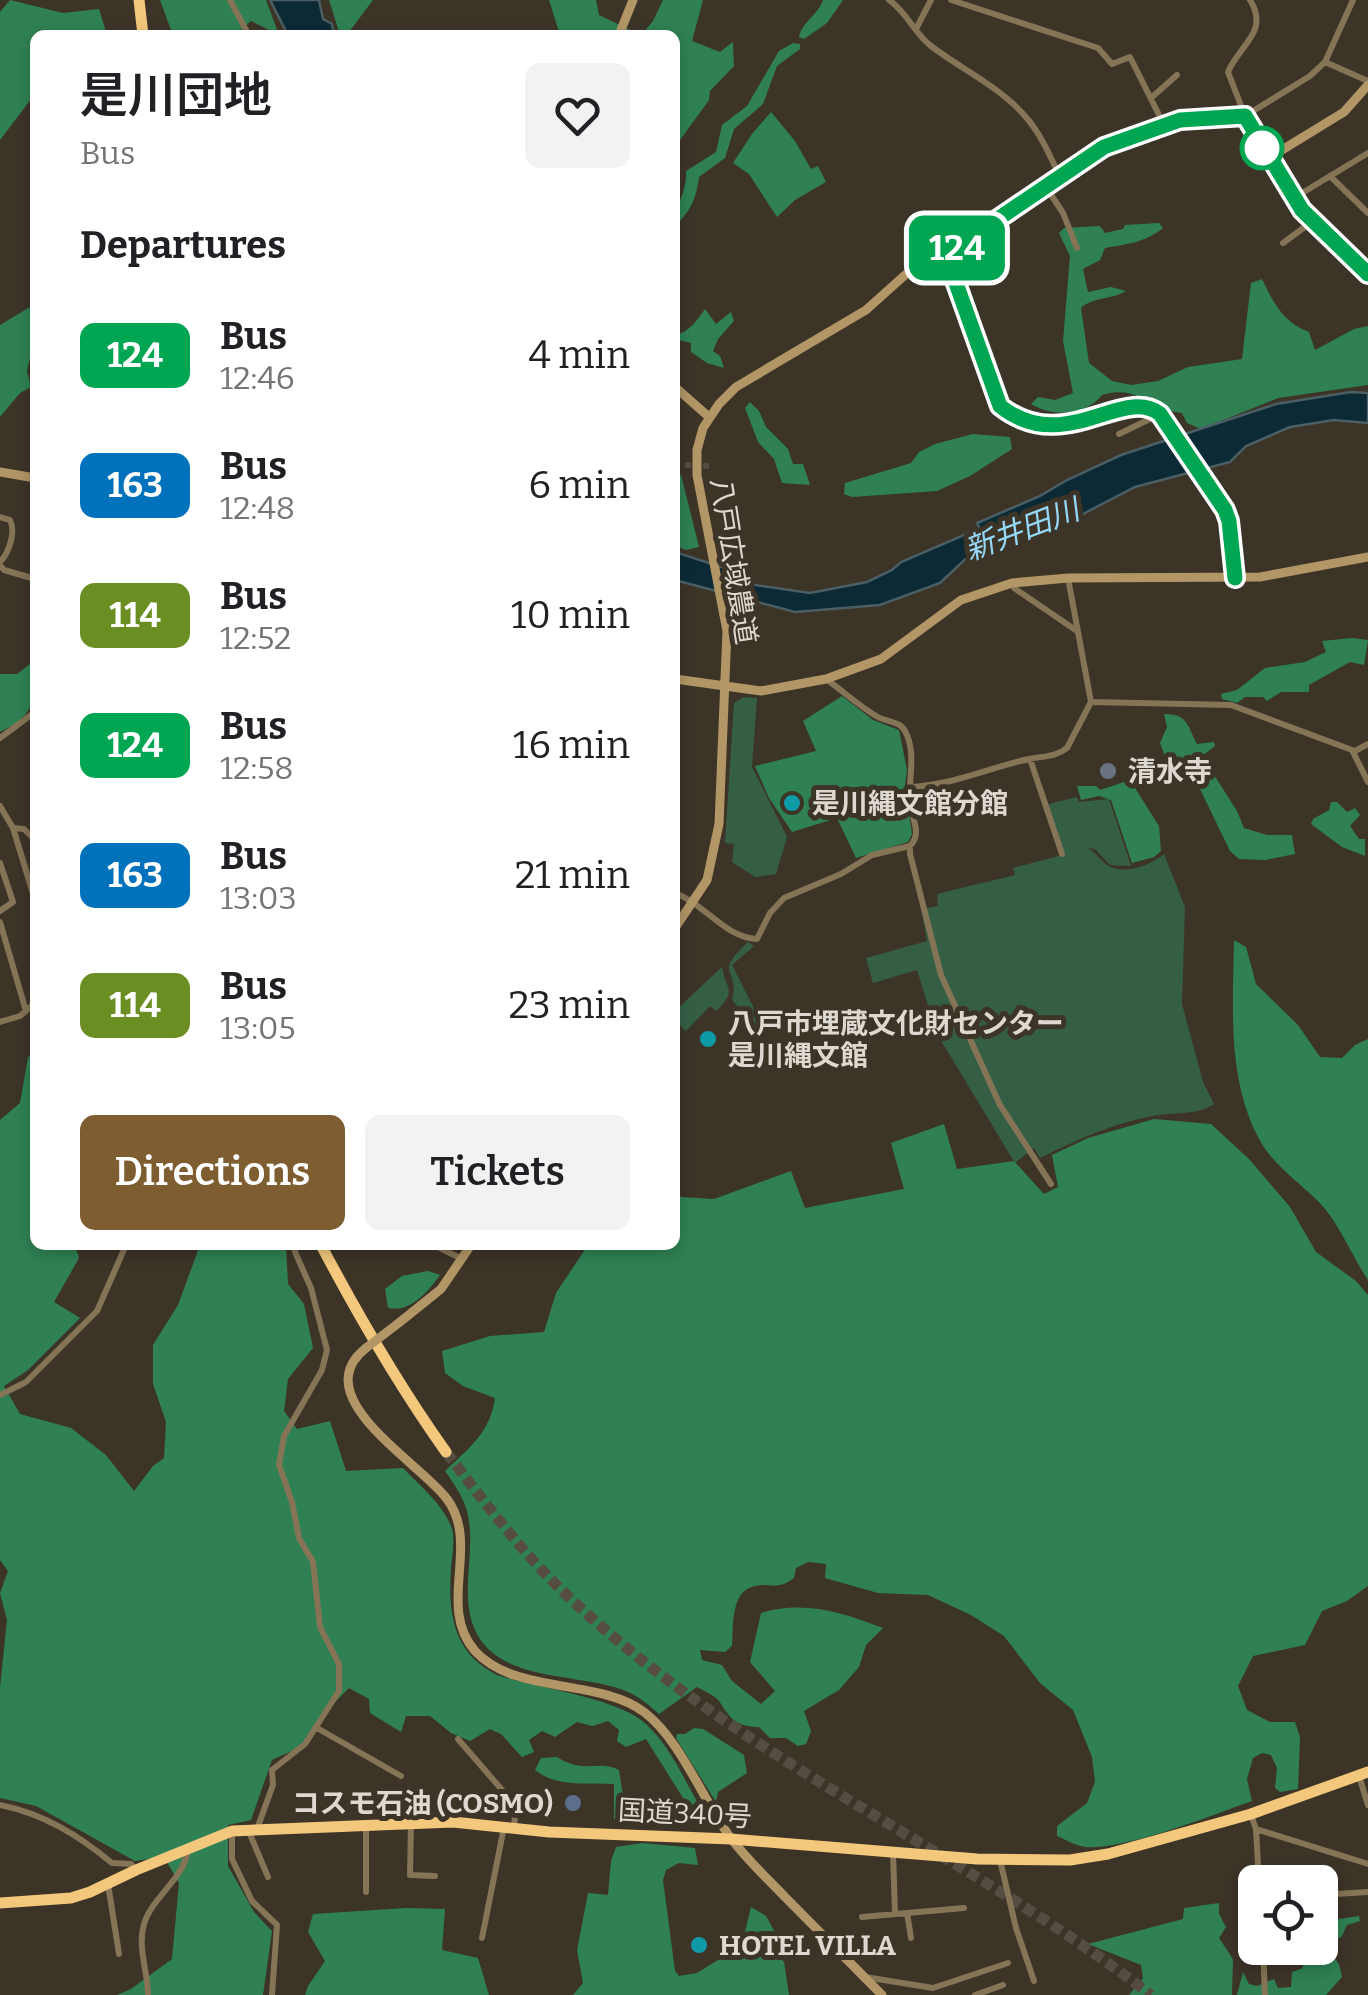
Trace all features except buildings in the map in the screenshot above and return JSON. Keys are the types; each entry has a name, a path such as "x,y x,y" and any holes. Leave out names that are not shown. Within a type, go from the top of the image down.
{"highway":[{"path":"140,0 143,30"},
{"path":"324,1250 363,1324 446,1452"},
{"name":"国道340号","path":"0,1903 71,1898 232,1831 252,1829 453,1822 1049,1862 1094,1857 1251,1814 1363,1774"}],"street":[{"path":"230,0 246,30"},
{"path":"621,30 633,0"},
{"path":"889,0 932,46 1025,116 1042,138 1060,177"},
{"path":"916,30 931,0"},
{"path":"951,0 1098,48 1112,64 1130,56 1164,125"},
{"path":"1250,0 1257,14 1255,33 1228,72 1245,116 1294,198 1313,222 1368,274"},
{"path":"680,391 710,417 728,394 747,379 866,310 914,267 947,258 967,240 1104,147 1164,125 1245,116 1310,76 1325,62 1353,0"},
{"path":"1269,158 1344,112 1368,83 1325,62"},
{"path":"1150,98 1177,75"},
{"path":"1294,198 1368,154"},
{"path":"1330,176 1368,213"},
{"path":"1046,187 1063,213 1077,248"},
{"path":"1283,243 1313,222"},
{"path":"947,258 996,399 1006,411 1054,427 1135,406 1152,408 1160,414 1229,521 1235,578"},
{"path":"1119,434 1160,414"},
{"name":"八戸広域農道","path":"680,921 707,880 718,840 726,685 725,614 696,463 700,438 710,417"},
{"path":"0,472 30,477"},
{"path":"0,517 10,520 13,529 0,564 4,570 30,578"},
{"path":"680,680 777,691 826,680 880,659 961,600 1012,583 1068,578 1260,577 1368,557"},
{"path":"910,787 954,783 1063,753 1091,702 1068,578"},
{"path":"1012,583 1078,632"},
{"path":"680,895 733,932 757,939 770,913 784,898 841,874 872,855 915,842 906,733 901,725 879,717 826,680"},
{"path":"1091,702 1231,705 1353,752 1368,782"},
{"path":"1,735 30,715"},
{"path":"1353,752 1368,744"},
{"path":"1030,759 1062,854"},
{"path":"0,806 4,819 13,828 30,884"},
{"path":"13,828 20,826 30,835"},
{"path":"910,846 941,975 1000,1105 1051,1184"},
{"path":"0,863 13,902 0,911"},
{"path":"0,922 26,1010"},
{"path":"0,1022 30,1007"},
{"path":"0,1395 26,1382 96,1311 124,1250"},
{"path":"268,1877 252,1829 273,1785 272,1770 305,1744 317,1728 339,1691 340,1673 320,1626 314,1562 299,1538 279,1464 284,1436 322,1370 327,1350 324,1329 295,1250"},
{"path":"444,1250 462,1259"},
{"path":"468,1250 442,1289 352,1363 348,1385 368,1422 436,1487 455,1513 462,1552 457,1604 469,1642 478,1654 500,1668 618,1700 643,1711 666,1736 731,1839 880,1995"},
{"path":"317,1728 400,1776"},
{"path":"458,1739 512,1804 482,1938"},
{"path":"1363,1774 1368,1805"},
{"path":"0,1805 42,1817 96,1848 112,1863 131,1864 136,1870"},
{"path":"1251,1814 1258,1865"},
{"path":"411,1824 410,1875 435,1876"},
{"path":"366,1825 366,1892"},
{"path":"1256,1829 1364,1863 1368,1856"},
{"path":"232,1831 232,1859 252,1902 277,1925 272,1995"},
{"path":"148,1995 142,1931 149,1911 183,1866 188,1848"},
{"path":"892,1854 896,1914"},
{"path":"1000,1860 1034,1981"},
{"path":"108,1884 119,1954"},
{"path":"1338,1894 1368,1892"},
{"path":"862,1917 964,1908"},
{"path":"908,1913 911,1938"},
{"path":"864,1977 935,1992 1008,1963"},
{"path":"1264,1965 1265,1995"},
{"path":"975,1995 1002,1984"}],"green space":[{"path":"10,0 63,13 99,9 105,30 30,30 30,101 0,140 0,12"},
{"path":"160,0 266,0 277,30 251,21 241,30 171,30"},
{"path":"329,0 373,0 350,30 338,30"},
{"path":"549,0 596,0 599,15 630,30 558,30"},
{"path":"663,0 703,0 692,41 720,52 733,42 734,66 710,91 709,100 680,140 680,30 645,30"},
{"path":"823,0 843,0 827,23 804,39 799,37 803,27"},
{"path":"793,43 800,44 800,49 777,66 763,104 734,129 725,158 699,177 692,204 680,220 686,171 716,152 722,125 747,106 779,51"},
{"path":"771,112 811,169 818,166 826,182 795,200 777,217 749,174 733,163"},
{"path":"1159,223 1163,228 1156,233 1105,248 1100,260 1083,269 1088,292 1111,287 1126,291 1081,308 1089,363 1112,381 1131,385 1158,381 1188,367 1242,359 1251,283 1262,279 1286,317 1309,332 1315,350 1354,329 1368,326 1368,385 1278,398 1201,429 1187,423 1182,413 1126,393 1102,395 1087,408 1068,413 1031,404 1038,397 1055,400 1073,393 1063,341 1070,256 1059,233 1064,228 1100,226 1105,233 1125,225"},
{"path":"30,307 30,388 20,393 0,417 0,325"},
{"path":"705,309 716,324 731,312 734,321 713,351 720,356 724,368 707,363 691,352 691,343 680,340 680,333"},
{"path":"750,402 766,427 788,449 793,464 803,464 810,485 782,483 774,459 758,442 745,408"},
{"path":"973,434 1010,437 1012,449 970,476 937,491 852,497 844,494 845,483 911,463 919,452 935,444"},
{"path":"680,475 699,547 680,548"},
{"path":"1368,640 1364,665 1350,662 1309,685 1309,692 1281,692 1267,701 1263,697 1245,697 1237,703 1222,699 1221,694 1237,690 1265,668 1305,662 1326,652 1322,641"},
{"path":"30,664 30,707 22,718 0,732 0,674 17,674"},
{"path":"842,696 873,720 899,730 907,770 905,784 912,834 908,842 856,858 837,818 792,832 769,798 755,766 816,751 803,721"},
{"path":"744,697 757,698 752,767 787,837 776,874 755,877 732,862 734,844 725,843 734,703"},
{"path":"1164,714 1182,718 1197,744 1214,742 1215,746 1202,756 1244,828 1267,835 1292,835 1295,854 1265,860 1239,859 1230,851 1199,787 1176,759 1164,754 1160,743 1167,727"},
{"path":"1130,780 1159,826 1161,851 1132,863 1111,800 1099,796 1081,800 1077,786 1096,786 1100,790"},
{"path":"1077,797 1079,802 1109,799 1131,866 1110,865 1095,849 1088,848 1107,865 1137,868 1164,854 1185,907 1182,1004 1203,1082 1214,1104 1200,1110 1123,1123 1040,1158 1034,1148 1015,1163 937,1034 917,970 873,983 866,958 927,941 921,909 938,906 937,894 1015,875 1013,868 1062,855 1045,805"},
{"path":"1331,802 1337,802 1347,812 1355,808 1360,815 1350,826 1359,839 1365,839 1365,856 1342,847 1311,824 1329,810"},
{"path":"1234,940 1246,947 1256,984 1298,1025 1320,1057 1342,1058 1368,1039 1368,1280 1326,1210 1277,1163 1257,1135 1247,1112 1234,1039"},
{"path":"748,942 754,946 732,965 764,1028 761,1032 732,1000 729,967"},
{"path":"722,967 729,994 716,1011 710,1006 686,1031 680,1025 680,1006"},
{"path":"28,1057 30,1250 77,1250 79,1258 54,1302 80,1318 28,1370 4,1386 20,1414 71,1428 106,1455 134,1491 164,1458 166,1422 153,1384 153,1345 178,1305 198,1250 286,1250 288,1284 304,1304 313,1348 288,1379 284,1411 297,1429 330,1421 346,1471 403,1468 449,1520 453,1544 453,1617 462,1644 471,1655 497,1675 597,1700 646,1724 669,1751 698,1803 691,1815 681,1815 683,1798 646,1739 626,1747 617,1741 619,1730 608,1721 592,1726 577,1722 555,1737 542,1731 529,1740 534,1752 522,1757 501,1734 490,1729 470,1741 451,1733 430,1716 406,1716 401,1732 370,1713 369,1699 349,1688 333,1704 309,1743 272,1760 251,1820 228,1825 228,1866 254,1912 272,1931 263,1995 117,1995 172,1959 179,1883 164,1857 135,1861 36,1806 0,1798 0,1688 7,1620 0,1593 8,1571 0,1560 0,1120 20,1103"},
{"path":"1154,1119 1211,1124 1249,1159 1290,1207 1316,1252 1356,1281 1368,1295 1368,1586 1347,1601 1322,1611 1305,1645 1253,1656 1238,1686 1247,1710 1270,1722 1295,1722 1300,1737 1298,1789 1280,1792 1275,1788 1277,1768 1271,1755 1262,1753 1253,1758 1247,1779 1252,1801 1123,1843 1086,1847 1057,1836 1057,1826 1087,1803 1095,1782 1092,1757 1073,1710 1040,1683 1004,1636 971,1615 928,1595 878,1593 825,1578 826,1564 808,1562 796,1568 794,1578 787,1583 745,1590 736,1605 732,1646 725,1652 700,1650 702,1660 722,1665 732,1681 761,1704 775,1691 750,1662 761,1613 807,1608 883,1628 866,1645 859,1667 839,1690 804,1711 811,1731 806,1744 798,1746 786,1738 770,1738 759,1727 739,1723 717,1699 697,1687 659,1714 637,1696 611,1686 509,1663 480,1639 469,1609 467,1511 445,1471 483,1430 495,1398 463,1386 445,1373 442,1351 490,1336 544,1332 556,1293 585,1250 680,1250 680,1195 714,1199 791,1171 805,1208 904,1189 891,1143 944,1124 957,1169 1014,1161 1044,1194 1058,1187 1052,1155 1088,1138"},
{"path":"428,1271 440,1275 424,1294 404,1307 388,1308 385,1289 402,1276"},
{"path":"703,1729 744,1755 747,1773 718,1792 716,1802 676,1738 677,1734"},
{"path":"557,1757 575,1765 619,1770 627,1821 614,1819 614,1784 562,1782 535,1770 541,1758"},
{"path":"642,1843 695,1848 698,1865 679,1863 666,1870 663,1880 675,1971 679,1976 697,1973 742,1945 751,1907 766,1916 777,1936 770,1946 784,1962 789,1995 573,1995 583,1983 577,1950 588,1893 608,1895 616,1847"},
{"path":"1219,1903 1219,1914 1226,1927 1219,1938 1233,1959 1232,1995 1129,1995 1143,1978 1141,1965 1088,1944 1183,1919 1184,1908"},
{"path":"445,1909 442,1950 478,1958 489,1995 305,1995 325,1961 308,1932 313,1914"},
{"path":"1359,1916 1360,1921 1347,1925 1338,1939 1338,1919"},
{"path":"1338,1963 1342,1977 1326,1995 1237,1995 1243,1972 1249,1984 1257,1986 1274,1979 1278,1988 1291,1987 1292,1972 1302,1965"}],"water":[{"path":"270,0 319,0 323,19 332,24 333,30 285,30"},
{"name":"新井田川","path":"1351,392 1368,393 1368,423 1334,420 1290,427 1246,446 1230,462 1135,487 1081,515 974,551 940,583 880,605 795,612 680,581 680,554 731,570 749,584 810,593 867,582 901,562 969,533 979,527 977,523 1121,455 1276,404"}],"tunnel":[{"path":"685,465 709,466"},
{"path":"446,1452 539,1567 640,1659 710,1711 1007,1896 1151,1995"}],"bus line":[{"name":"124","path":"1235,578 1225,510 1160,414 1152,408 1123,408 1054,427 1000,406 947,258 967,240 1104,147 1180,120 1245,116 1302,210 1368,274"}],"place":[{"name":"清水寺","path":"1108,771"},
{"name":"是川縄文館分館","path":"792,803"},
{"name":"八戸市埋蔵文化財センター 是川縄文館","path":"708,1039"},
{"name":"コスモ石油 (COSMO)","path":"573,1803"},
{"name":"HOTEL VILLA","path":"699,1945"}]}
